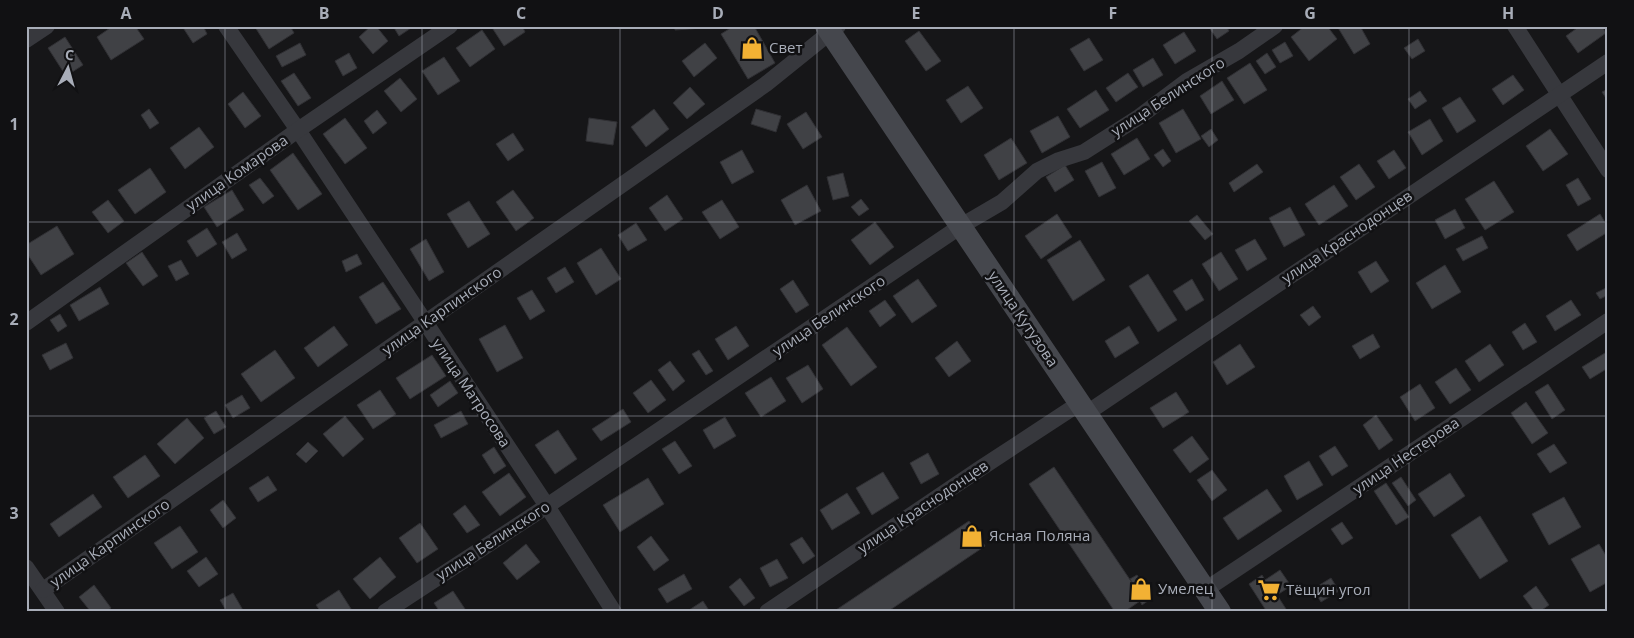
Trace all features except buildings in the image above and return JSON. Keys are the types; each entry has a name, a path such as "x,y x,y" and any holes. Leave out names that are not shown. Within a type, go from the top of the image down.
{"main road":[{"name":"улица Кутузова","path":"832,28 961,226 1220,612"}],"street":[{"path":"26,40 47,26"},
{"name":"улица Матросова","path":"226,26 298,130 424,323 547,506 614,612"},
{"name":"улица Комарова","path":"26,323 298,130 450,26"},
{"name":"улица Белинского","path":"385,612 547,506 961,226 1002,202 1037,171 1059,160 1084,152 1139,116 1187,81 1239,51 1276,26"},
{"path":"1515,26 1608,170"},
{"name":"улица Карпинского","path":"43,590 766,84 832,28"},
{"name":"улица Краснодонцев","path":"767,612 980,468 1083,408 1608,62"},
{"name":"улица Нестерова","path":"1205,590 1608,321"},
{"path":"26,567 57,612"}],"place":[{"name":"Свет","path":"752,48"},
{"name":"Ясная Поляна","path":"972,536"},
{"name":"Умелец","path":"1141,589"},
{"name":"Тёщин угол","path":"1269,590"}]}
